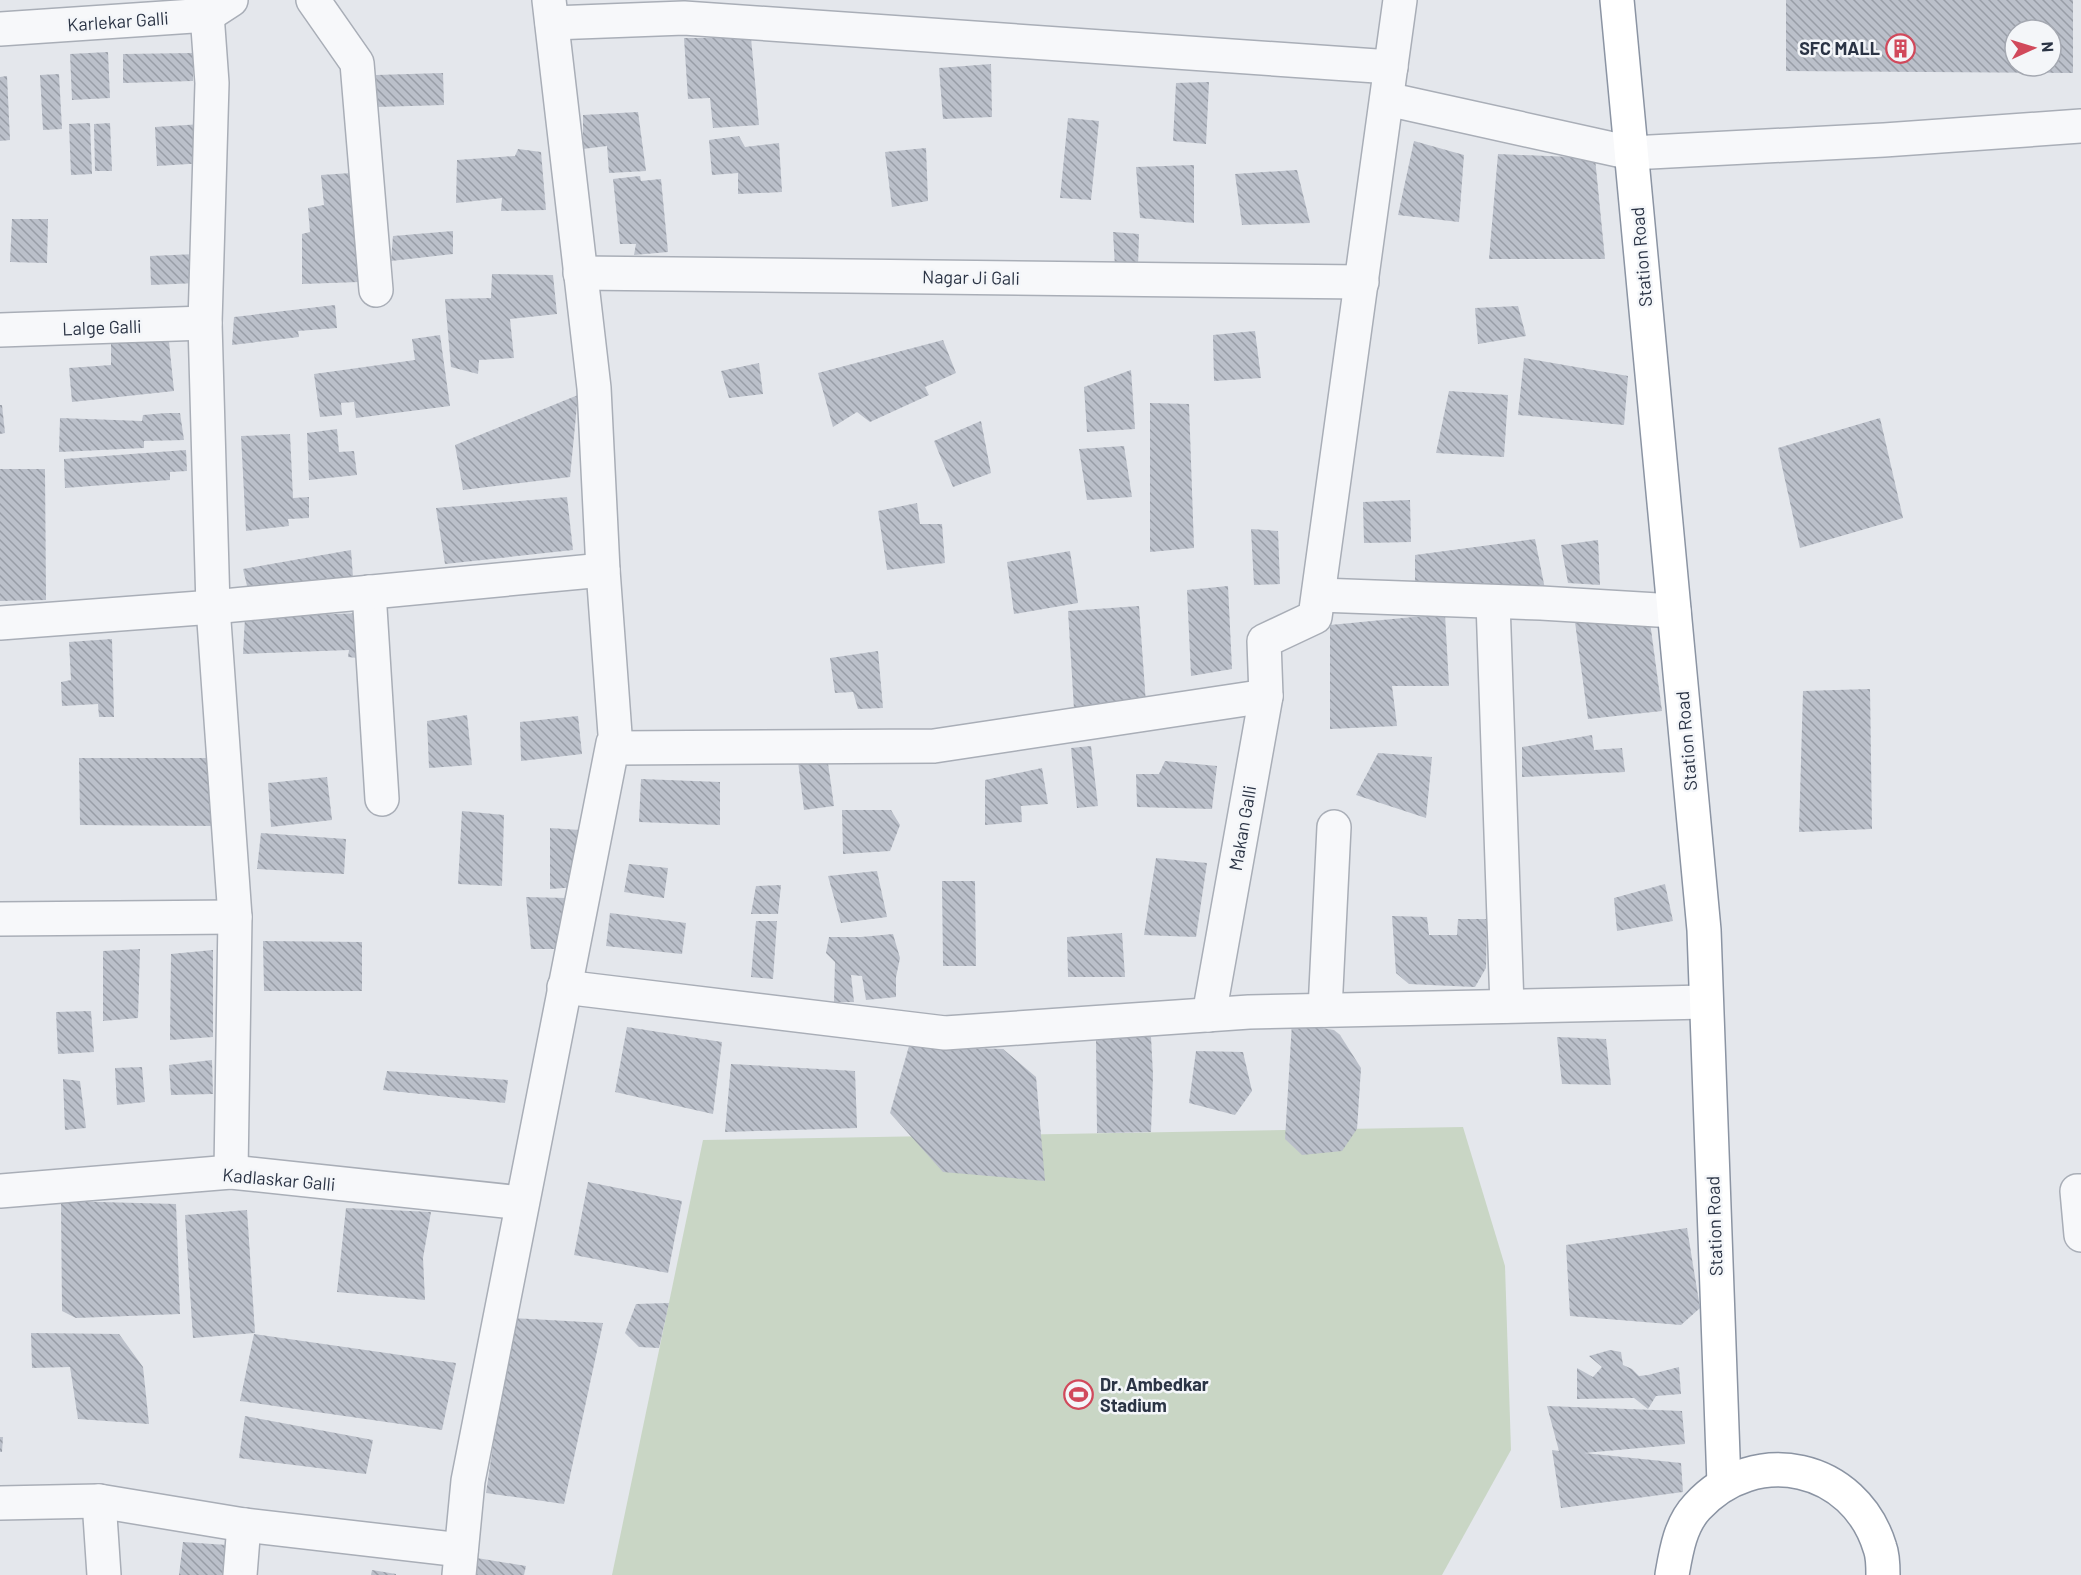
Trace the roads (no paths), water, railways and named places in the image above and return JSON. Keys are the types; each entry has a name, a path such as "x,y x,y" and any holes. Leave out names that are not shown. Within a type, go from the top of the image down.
{"highway":[{"name":"Station Road","path":"1617,0 1704,930 1724,1484"},
{"path":"1672,1575 1678,1540 1695,1508 1724,1484 1755,1472 1788,1469 1820,1477 1848,1495 1868,1520 1881,1549 1883,1575"}],"street":[{"path":"313,0 357,63 376,290"},
{"path":"1400,0 1319,595 1674,611"},
{"path":"215,5 205,323 213,607 235,917 231,1172"},
{"name":"Karlekar Galli","path":"0,29 215,5"},
{"path":"616,748 603,570 594,388 550,11 684,18 1391,67"},
{"path":"1387,99 1631,153 1884,140 2081,126"},
{"name":"Nagar Ji Gali","path":"580,273 1362,282"},
{"name":"Lalge Galli","path":"0,330 205,323"},
{"path":"0,623 213,607 603,570"},
{"path":"369,592 382,800"},
{"name":"Makan Galli","path":"1209,1015 1266,696 1264,641 1316,617 1319,595"},
{"path":"1493,602 1507,1006"},
{"path":"616,748 934,746 1266,696"},
{"path":"0,1503 99,1501 460,1563 468,1481 613,743 616,748"},
{"path":"1325,1010 1334,827"},
{"path":"0,920 235,917"},
{"path":"564,987 945,1033 1209,1015 1325,1010 1706,1002"},
{"name":"Kadlaskar Galli","path":"0,1191 231,1172 522,1203"},
{"path":"2081,1191 2077,1191 2081,1235"},
{"path":"99,1501 104,1575"},
{"path":"240,1575 244,1525"}],"place":[{"name":"SFC MALL","path":"1901,48"},
{"name":"Dr. Ambedkar Stadium","path":"1079,1394"}]}
